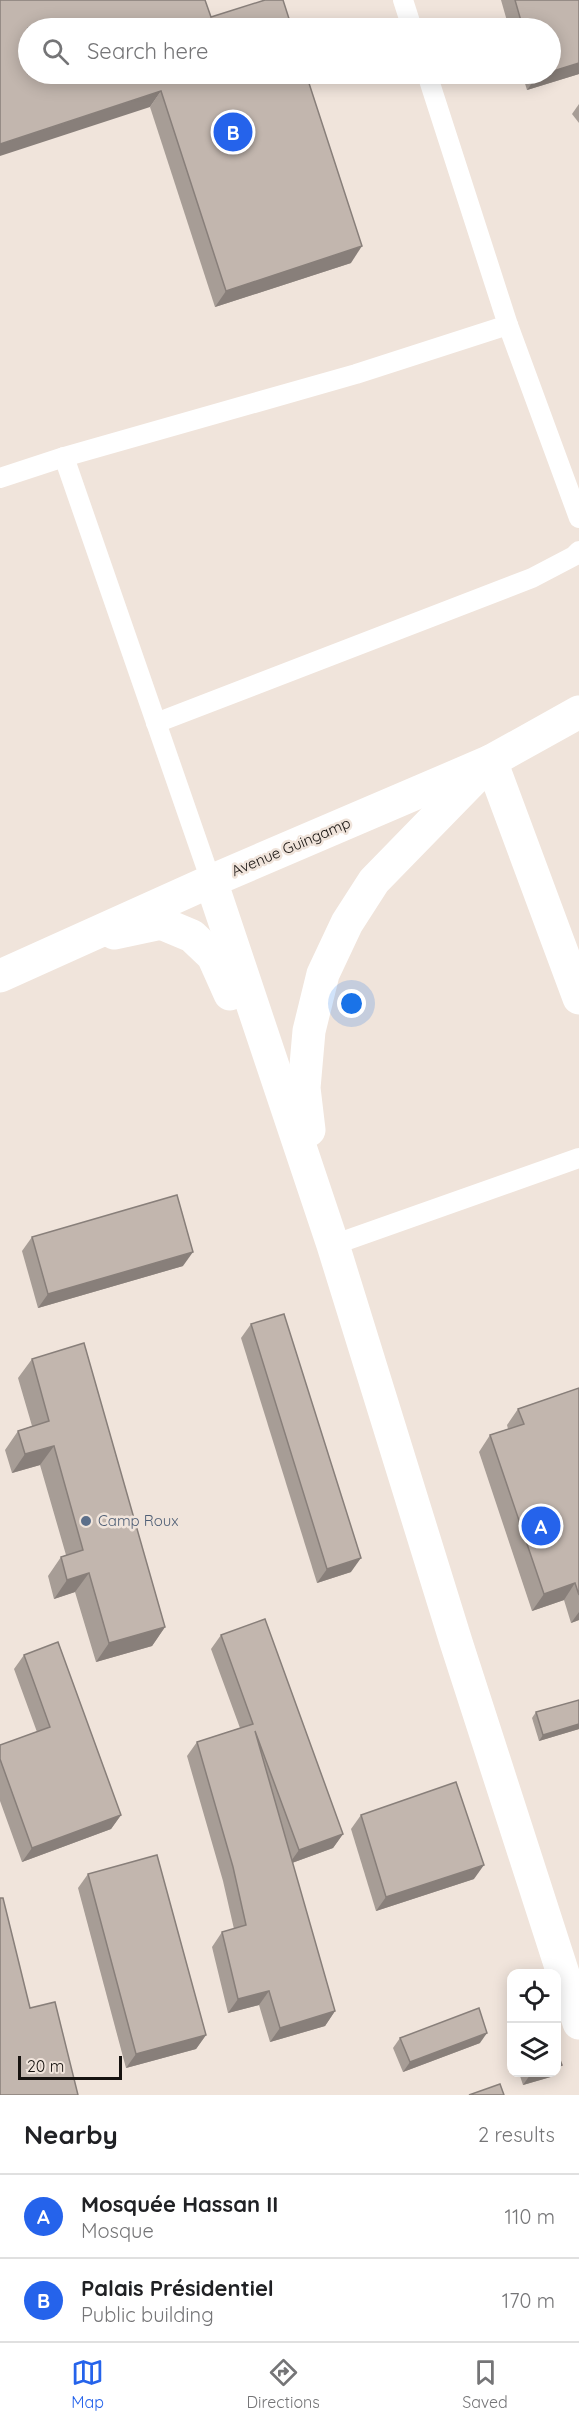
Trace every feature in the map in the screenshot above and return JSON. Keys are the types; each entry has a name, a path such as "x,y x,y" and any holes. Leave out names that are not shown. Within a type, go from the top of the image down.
{"street":[{"name":"Avenue Guingamp","path":"0,976 211,881 491,761 579,712"},
{"path":"318,1198 304,1088 309,1031 323,974 346,923 374,881 491,761 579,998"},
{"path":"211,881 318,1198 456,1642 579,2023"},
{"path":"74,941 161,922 192,936 213,956 238,1014 285,1144 318,1198"}],"lane":[{"path":"403,0 409,18"},
{"path":"430,84 508,325 579,518"},
{"path":"0,478 64,457 356,374 508,325"},
{"path":"64,457 211,881"},
{"path":"156,723 532,578 574,556 579,551"},
{"path":"333,1245 579,1158"}],"building":[{"path":"0,0 205,0 211,17 265,0 283,0 289,18 18,18 18,84 309,84 362,246 226,291 161,91 0,144"},
{"path":"515,0 579,0 579,63 561,69 561,18 520,18"},
{"path":"177,1195 193,1252 48,1294 32,1237"},
{"path":"284,1314 361,1558 327,1569 251,1324"},
{"name":"Camp Roux","path":"84,1343 165,1627 109,1643 89,1573 67,1580 61,1557 83,1550 54,1446 25,1454 18,1431 49,1421 32,1359"},
{"path":"579,1388 579,1595 575,1583 544,1594 490,1435 524,1424 518,1409"},
{"path":"265,1619 343,1834 299,1850 255,1731 335,2011 280,2028 269,1991 238,1999 222,1932 246,1925 233,1867 197,1742 253,1724 221,1635"},
{"path":"58,1642 121,1815 32,1848 0,1759 0,1745 50,1727 24,1655"},
{"path":"579,1700 579,1724 543,1735 536,1712"},
{"path":"456,1782 484,1865 386,1897 361,1815"},
{"path":"157,1855 206,2035 136,2054 88,1874"},
{"path":"0,1898 3,1898 30,2008 55,2002 78,2095 0,2095"},
{"path":"479,2008 487,2033 410,2062 400,2038"},
{"path":"500,2084 504,2095 469,2095"}],"place":[{"name":"Palais Présidentiel","path":"233,132"},
{"name":"Camp Roux","path":"86,1521"},
{"name":"Mosquée Hassan II","path":"541,1526"}]}
